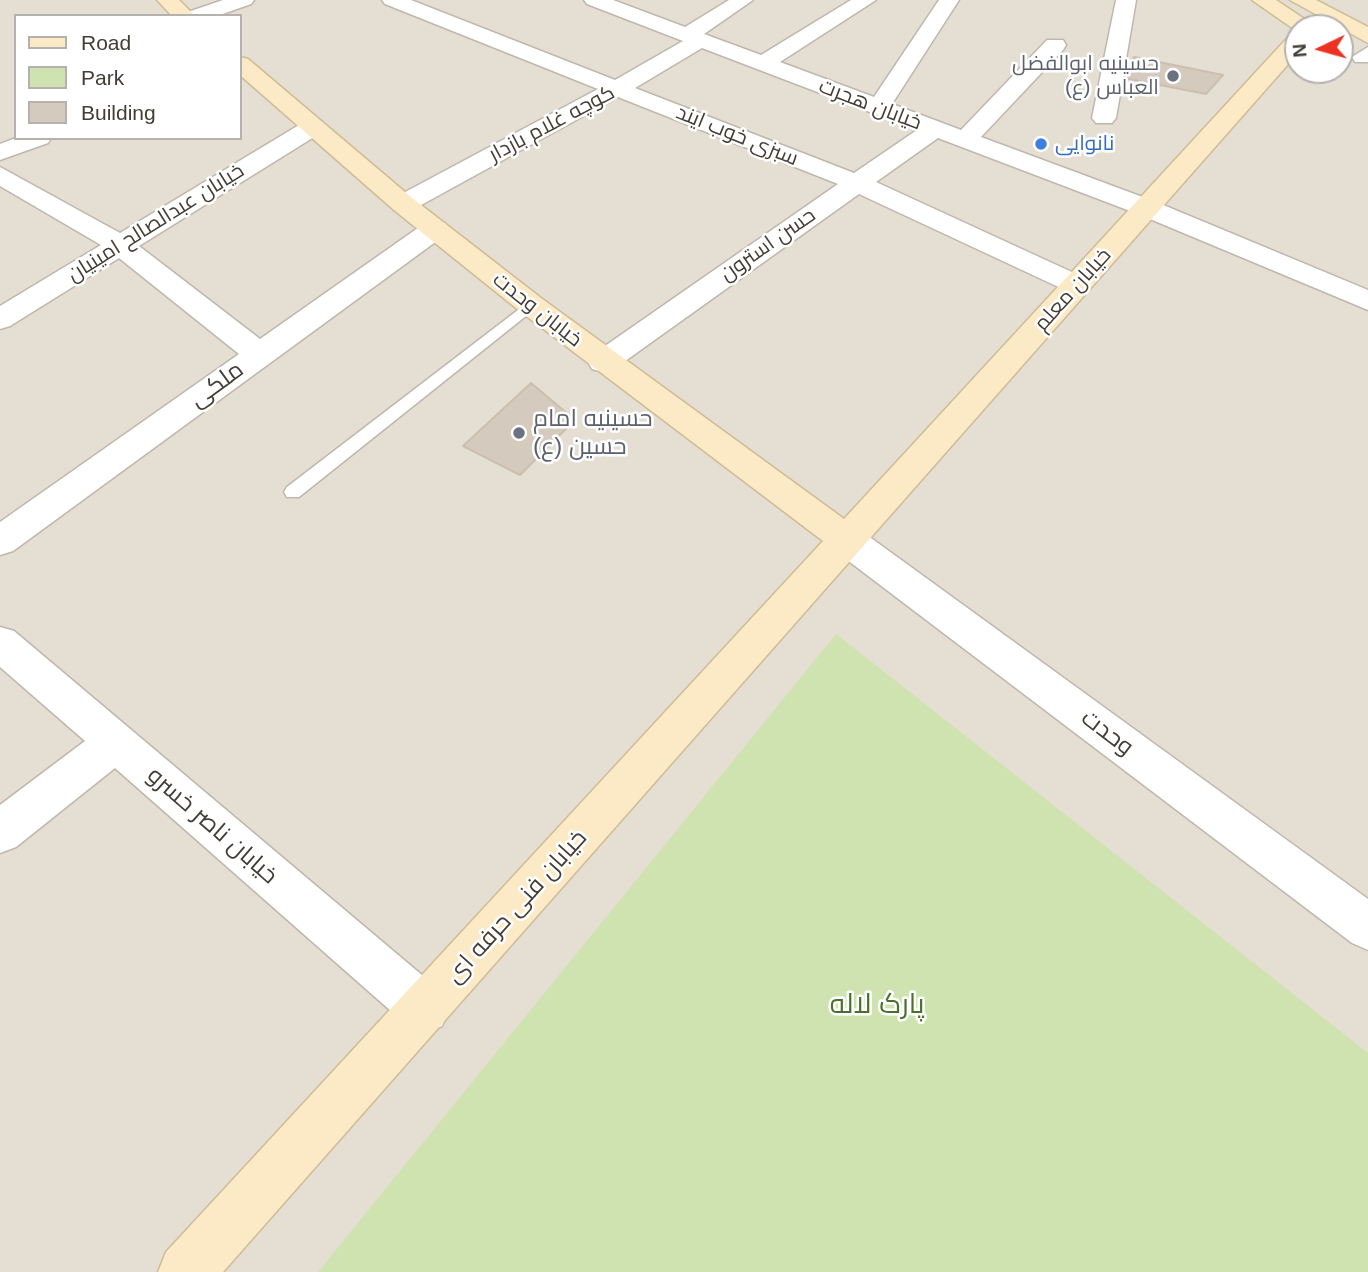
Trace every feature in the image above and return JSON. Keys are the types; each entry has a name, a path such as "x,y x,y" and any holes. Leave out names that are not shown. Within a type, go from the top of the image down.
{"main road":[{"path":"167,0 183,14"},
{"path":"1264,4 1314,13 1367,52"},
{"name":"خیابان معلم","path":"847,540 1284,56"},
{"name":"خیابان وحدت","path":"242,66 403,204 603,362 847,540"},
{"name":"خیابان فنی حرفه ای","path":"186,1272 847,540"}],"street":[{"path":"201,14 244,0"},
{"name":"سبزی خوب ایند","path":"392,0 857,183 1077,285"},
{"name":"خیابان هجرت","path":"594,0 629,5 694,38 1147,208 1368,301"},
{"name":"کوچه غلام بازدار","path":"403,204 618,88 694,38 743,0"},
{"path":"762,64 866,0"},
{"path":"878,108 949,0"},
{"path":"1104,118 1126,0"},
{"path":"965,140 1055,46"},
{"name":"خیابان عبدالصالح امینیان","path":"0,319 313,127"},
{"name":"حسن استرون","path":"603,362 934,129"},
{"path":"0,153 34,140"},
{"path":"0,175 120,245 260,355"},
{"name":"ملکی","path":"0,541 435,229"},
{"name":"وحدت","path":"847,540 1368,927"},
{"name":"خیابان ناصر خسرو","path":"0,643 425,1009"},
{"path":"0,832 116,742"}],"lane":[{"path":"293,492 531,305"}],"shaded area":[{"path":"0,0 1368,0 1368,1272 0,1272"}],"green space":[{"name":"پارک لاله","path":"836,634 1368,1053 1368,1272 318,1272"}],"building":[{"name":"حسینیه ابوالفضل العباس (ع)","path":"1134,57 1223,75 1206,94 1124,78"},
{"name":"حسینیه امام حسین (ع)","path":"531,383 575,420 520,475 463,446"}],"place":[{"name":"حسینیه ابوالفضل العباس (ع)","path":"1173,76"},
{"name":"نانوایی","path":"1041,144"},
{"name":"حسینیه امام حسین (ع)","path":"519,433"}]}
